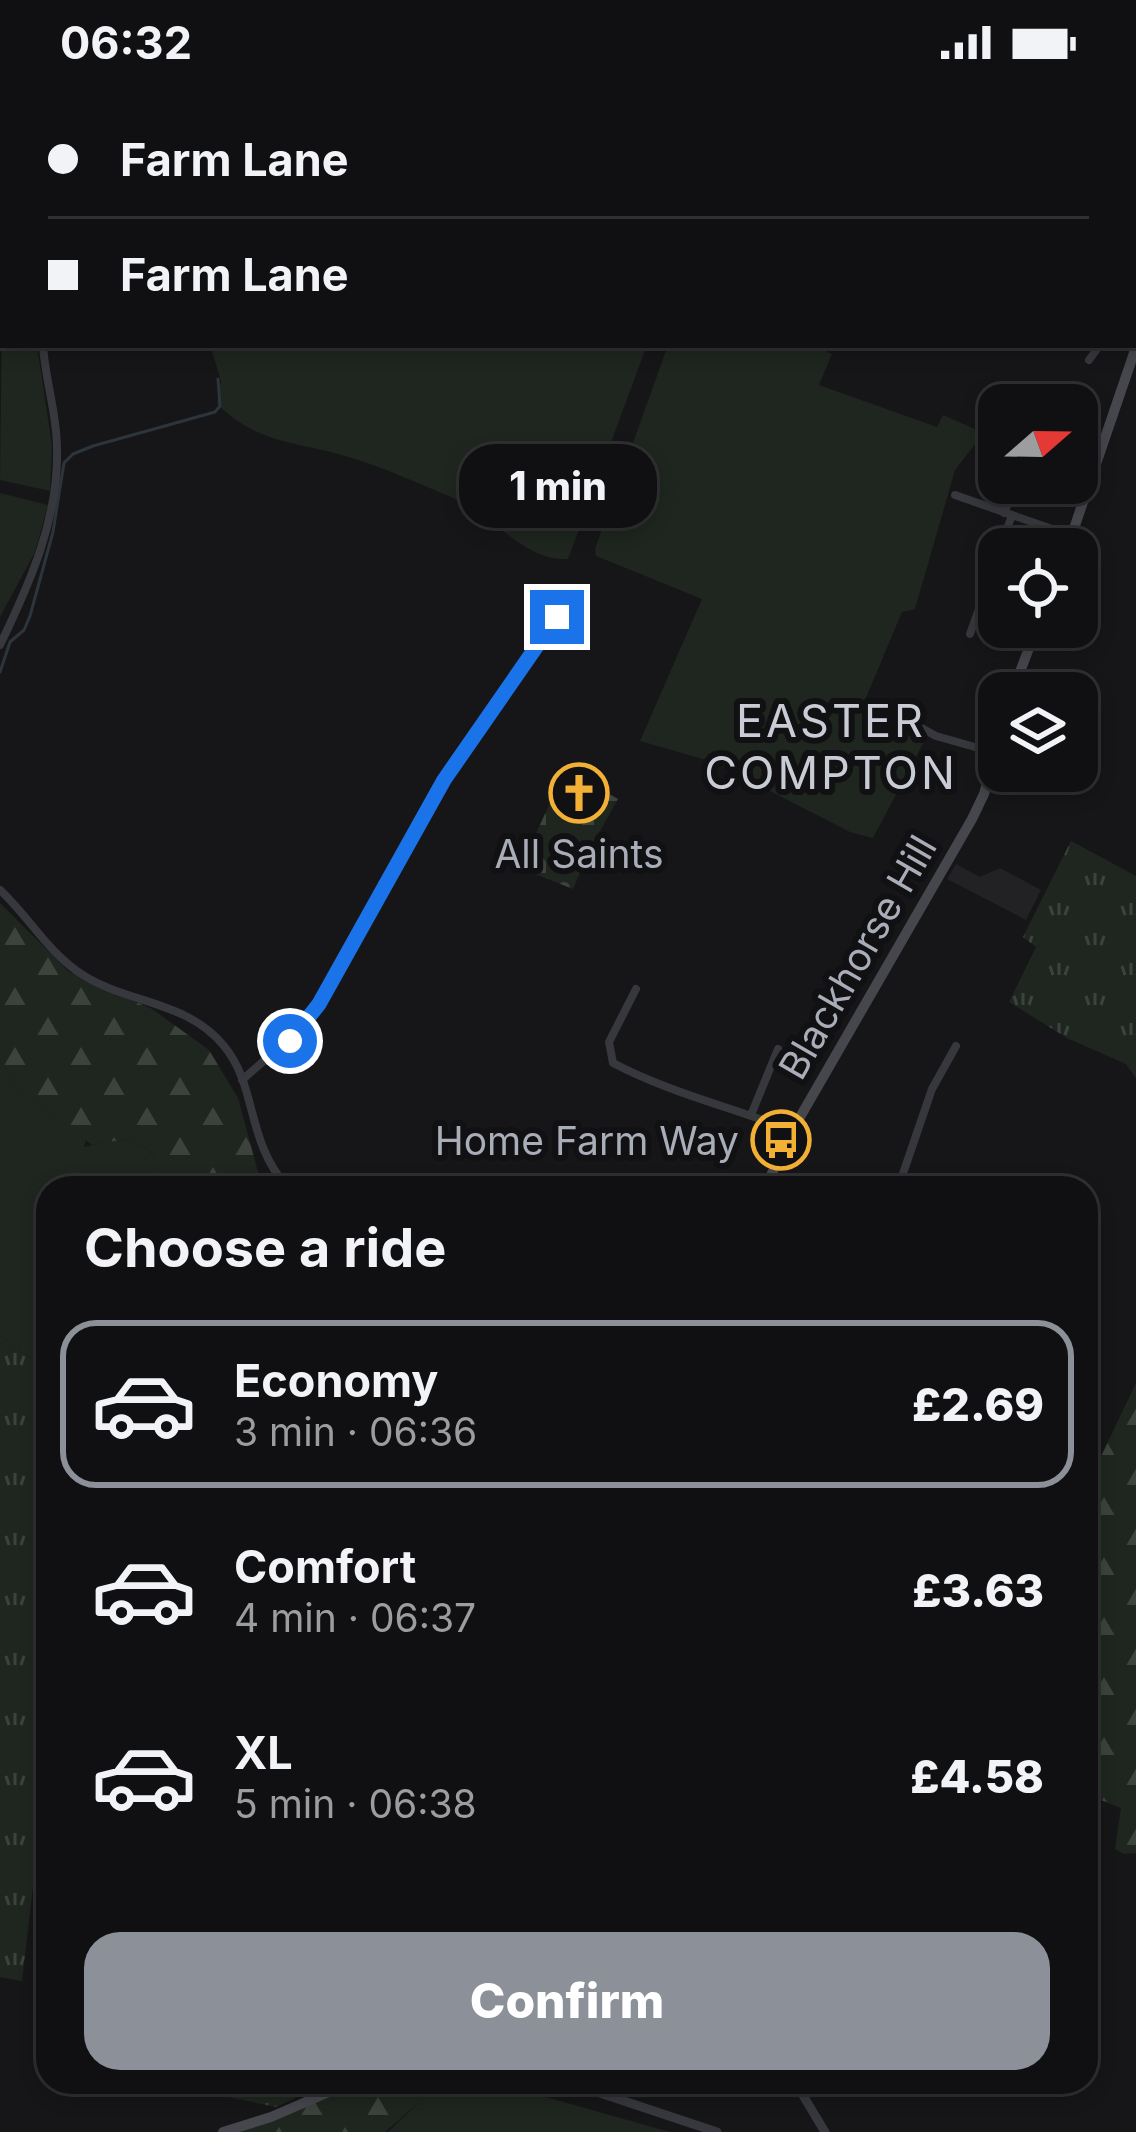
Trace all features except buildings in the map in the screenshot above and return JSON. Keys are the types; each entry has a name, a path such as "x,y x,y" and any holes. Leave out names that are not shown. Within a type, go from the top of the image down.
{"main road":[{"path":"1074,528 1136,348"},
{"name":"Blackhorse Hill","path":"771,1176 972,819 982,792"},
{"path":"223,2132 324,2094"}],"street":[{"path":"0,645 40,555 54,498 58,445 43,348"},
{"path":"1089,360 1098,348"},
{"path":"955,496 1037,528"},
{"path":"1005,528 1011,504"},
{"path":"970,634 978,612"},
{"path":"242,1080 306,1024 444,780 557,617"},
{"name":"Blackhorse Hill","path":"896,714 936,736 978,744"},
{"path":"0,890 77,971 169,1007 207,1029 222,1044 242,1080 259,1147 277,1176"},
{"path":"636,989 609,1042 613,1063 673,1092 792,1131"},
{"path":"617,993 630,1000"},
{"path":"902,1176 932,1089 956,1046"},
{"path":"751,1114 778,1048"},
{"path":"603,2094 717,2132"},
{"path":"802,2094 825,2132"}],"shaded area":[{"path":"956,864 980,877 1000,868 1041,890 1026,920 947,879"}],"green space":[{"path":"2,348 37,348 52,446 50,491 0,480"},
{"path":"646,348 568,559 523,546 470,506 404,477 249,428 217,404 221,381 212,351"},
{"path":"667,348 819,348 832,354 819,385 937,427 943,415 978,430 978,441 955,470 915,609 902,612 860,712 884,728 925,740 873,838 850,832 713,762 640,741 702,599 596,556"},
{"path":"0,493 48,505 35,552 0,617"},
{"path":"569,771 618,799 573,889 520,868"},
{"path":"1071,841 1136,876 1136,1078 1126,1064 1067,1038 1009,1002 1036,947 1023,937"},
{"path":"0,903 68,971 152,1009 209,1050 238,1098 259,1176 162,1176 141,1144 121,1140 92,1145 17,1088 0,1059"},
{"path":"0,1059 17,1088 86,1140 84,1147 137,1142 153,1156 162,1176 36,1176 36,1362 0,1336"},
{"path":"0,1336 36,1362 36,1877 22,1981 0,1977"},
{"path":"1136,1383 1136,1853 1124,1854 1115,1849 1121,1808 1098,1799 1098,1463"},
{"path":"214,2094 304,2094 276,2107"},
{"path":"334,2094 428,2094 385,2132 241,2132"},
{"path":"428,2094 535,2094 670,2132 388,2132"}],"waterway":[{"path":"0,672 10,642 24,630 30,616 53,532 64,463 93,446 215,412 220,406 218,379"}],"place":[{"name":"All Saints","path":"579,793"},
{"name":"Home Farm Way","path":"781,1140"}],"district":[{"name":"EASTER COMPTON","path":"831,746"}],"route":[{"path":"290,1041 319,1004 444,780 557,617"}]}
